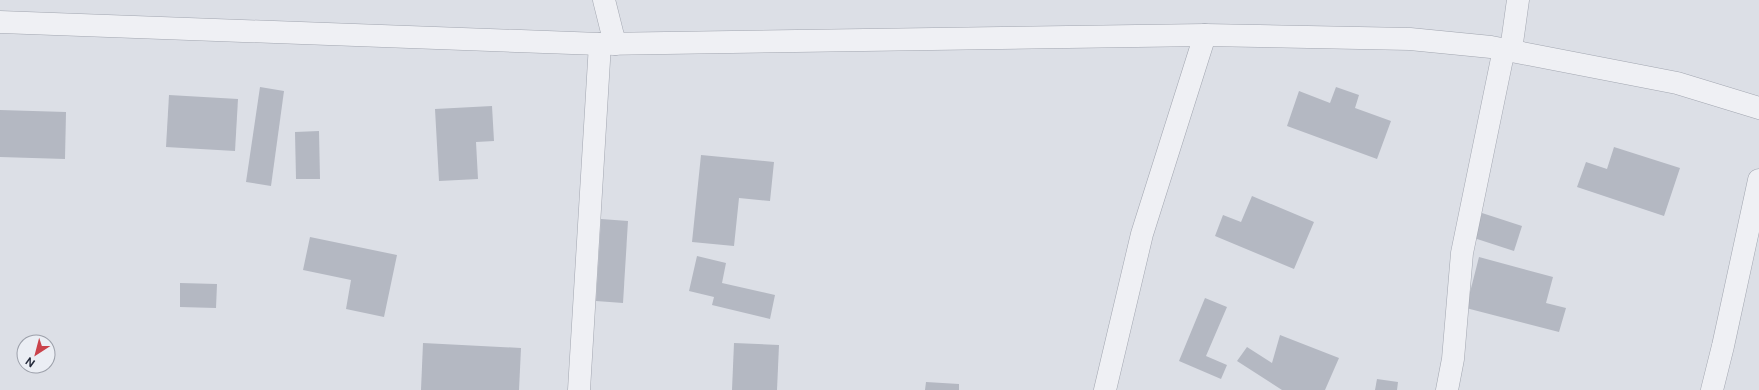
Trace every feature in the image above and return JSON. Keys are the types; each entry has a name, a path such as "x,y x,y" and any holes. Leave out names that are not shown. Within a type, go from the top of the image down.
{"street":[{"path":"579,390 608,44 604,0"},
{"path":"1447,390 1453,359 1462,253 1518,0"},
{"path":"0,22 608,44 1205,35 1410,39 1507,50 1677,83 1759,108"},
{"path":"1105,390 1142,234 1205,35"},
{"path":"1712,390 1759,180"}],"building":[{"path":"260,87 284,91 271,186 246,182"},
{"path":"1336,87 1359,95 1355,108 1391,121 1377,159 1287,126 1299,91 1330,103"},
{"path":"169,95 238,99 235,151 166,147"},
{"path":"492,106 494,141 476,142 478,179 439,181 435,109"},
{"path":"0,110 66,112 65,159 0,157"},
{"path":"319,131 320,179 296,179 295,132"},
{"path":"1614,147 1680,168 1664,216 1577,187 1586,162 1607,169"},
{"path":"701,155 774,162 770,201 739,198 734,246 692,242"},
{"path":"1252,196 1314,222 1294,269 1215,236 1223,215 1241,222"},
{"path":"1482,213 1522,226 1514,251 1474,238"},
{"path":"601,219 628,221 623,303 596,301"},
{"path":"310,237 397,255 384,317 346,309 351,280 303,270"},
{"path":"697,256 726,263 722,283 775,295 770,319 712,305 714,297 689,291"},
{"path":"1479,257 1553,277 1546,303 1566,308 1559,332 1466,308"},
{"path":"180,283 217,284 216,308 180,307"},
{"path":"1205,298 1227,307 1206,356 1227,365 1221,379 1179,361"},
{"path":"1280,335 1339,358 1325,390 1282,390 1237,361 1247,347 1272,363"},
{"path":"423,343 521,348 519,390 421,390"},
{"path":"734,343 779,345 777,390 732,390"},
{"path":"1377,379 1398,382 1397,390 1375,390"},
{"path":"926,382 959,384 959,390 925,390"}]}
